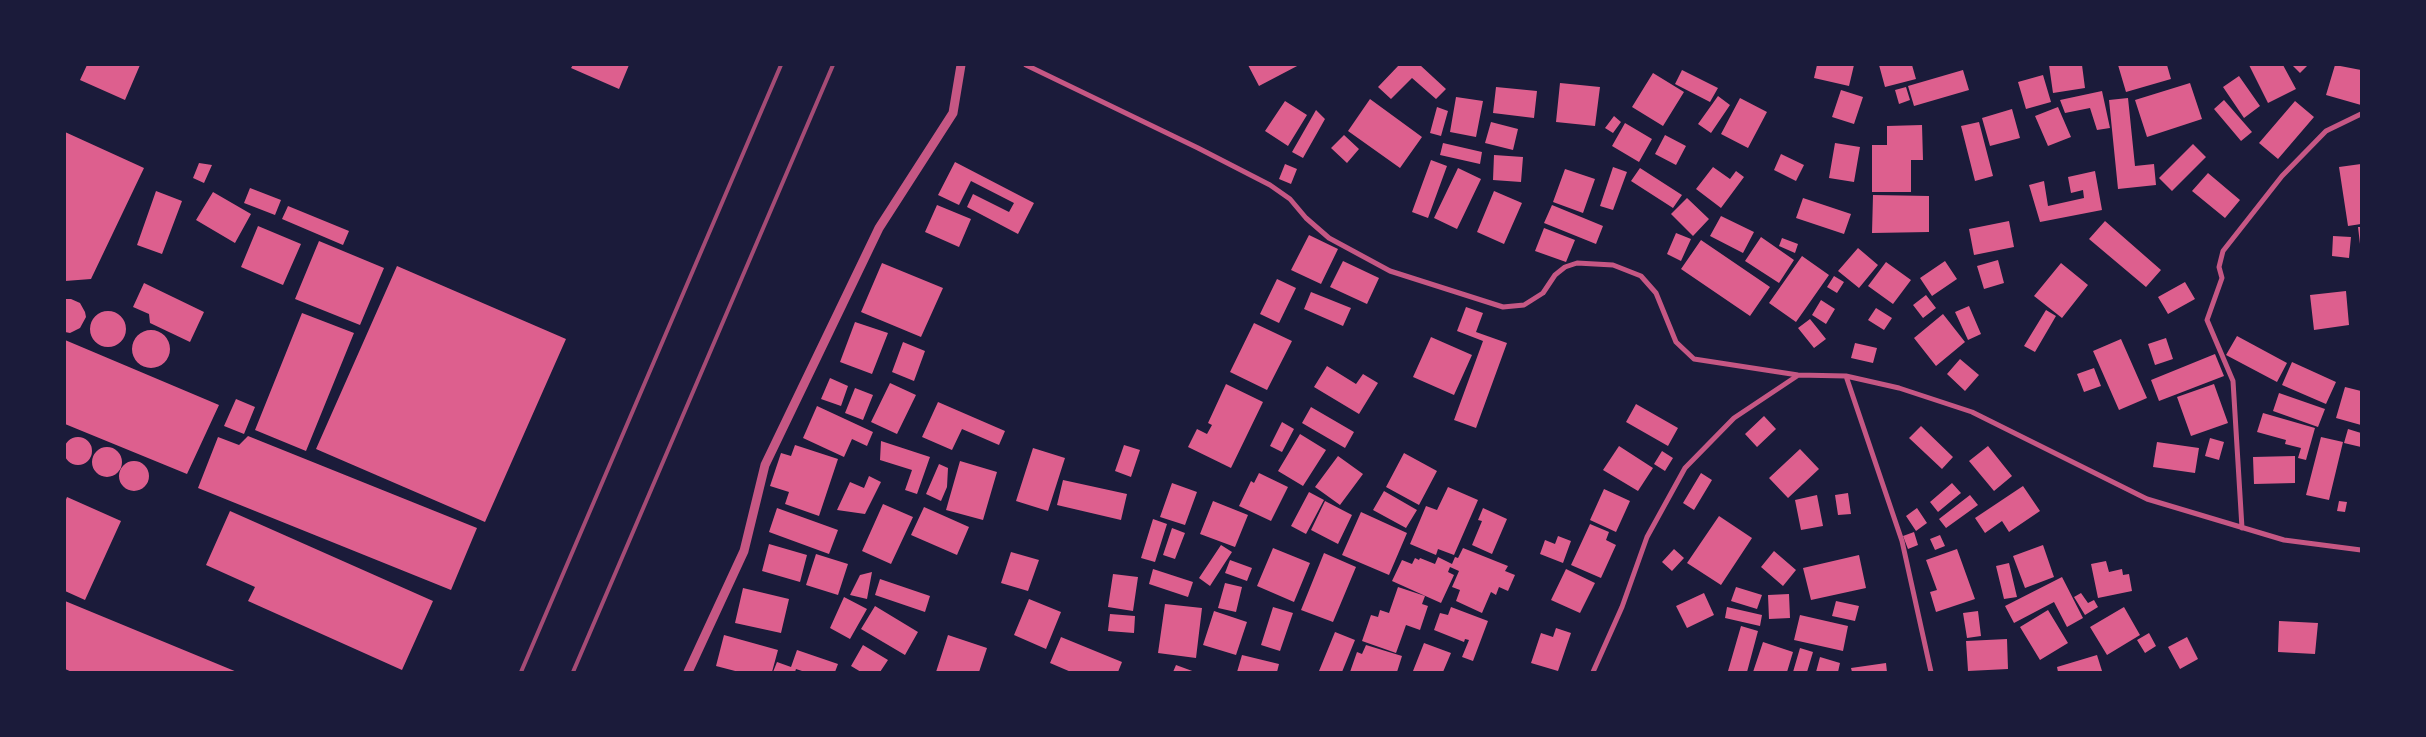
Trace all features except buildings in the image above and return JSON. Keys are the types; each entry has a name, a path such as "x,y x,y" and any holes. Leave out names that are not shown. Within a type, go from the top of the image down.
{"street":[{"path":"688,672 744,551 765,465 879,228 953,113 961,65"},
{"path":"1026,65 1270,185 1290,199 1306,218 1330,238 1390,270 1503,307 1524,305 1543,293 1555,275 1565,267 1577,263 1613,264 1641,276 1646,281 1656,293 1676,342 1694,359 1798,375 1846,376 1899,388 1972,412 2147,499 2284,540 2361,550"},
{"path":"2242,528 2233,382 2207,320 2222,278 2220,267 2223,251 2282,176 2326,131 2361,114"},
{"path":"1593,672 1622,607 1646,537 1685,468 1734,418 1798,375"},
{"path":"1846,376 1902,541 1931,672"}],"railway":[{"path":"521,672 781,65"},
{"path":"573,672 833,65"}]}
